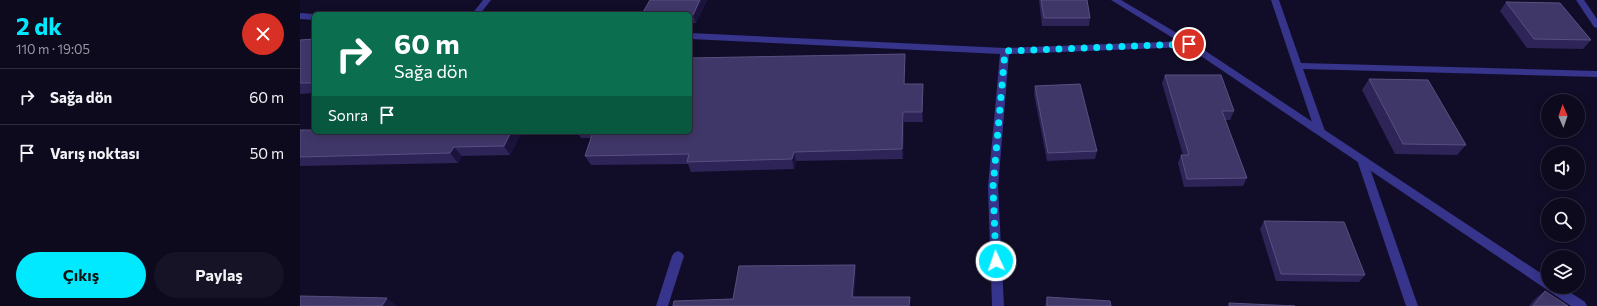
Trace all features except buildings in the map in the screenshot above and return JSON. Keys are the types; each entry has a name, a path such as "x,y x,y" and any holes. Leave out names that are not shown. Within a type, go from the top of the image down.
{"street":[{"path":"478,12 487,0"},
{"path":"1115,0 1189,44 1541,279"},
{"path":"1275,0 1320,131"},
{"path":"1580,0 1597,25"},
{"path":"300,16 312,17"},
{"path":"692,36 1005,51 1189,44"},
{"path":"998,306 993,187 1005,51"},
{"path":"1298,66 1597,74"},
{"path":"1362,160 1412,306"},
{"path":"662,306 678,256"},
{"path":"1563,294 1581,306"}],"route":[{"path":"996,261 993,187 1005,51 1189,44"}]}
